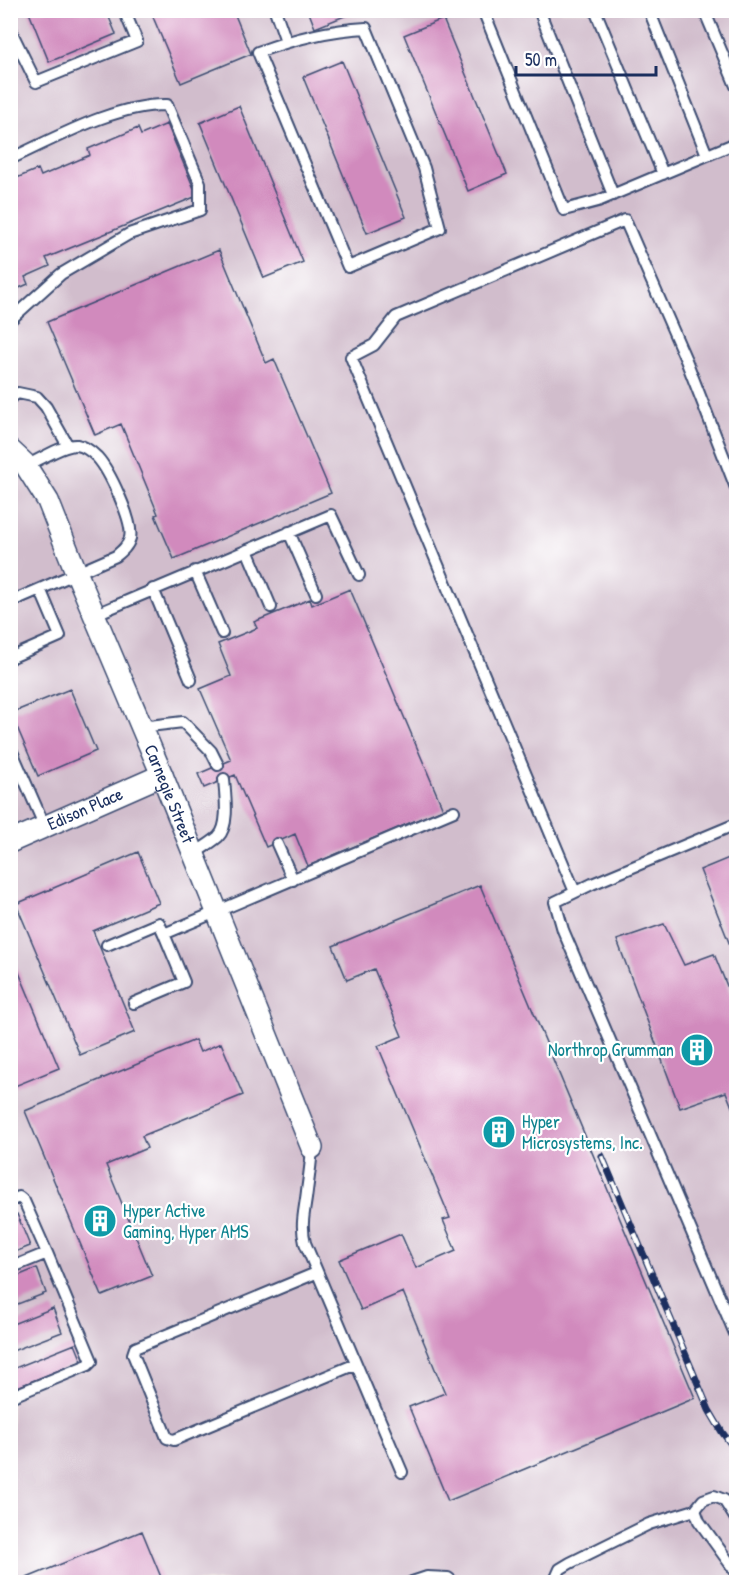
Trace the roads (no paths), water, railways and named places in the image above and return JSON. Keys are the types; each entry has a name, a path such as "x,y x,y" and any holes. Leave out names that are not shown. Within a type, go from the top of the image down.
{"street":[{"name":"Carnegie Street","path":"10,450 26,466 48,501 162,775 312,1148"},
{"name":"Edison Place","path":"10,842 162,775"}],"lane":[{"path":"10,29 36,82 137,41 124,10"},
{"path":"275,10 286,41"},
{"path":"483,10 564,210 598,201 736,143"},
{"path":"539,10 613,195"},
{"path":"595,10 663,174"},
{"path":"649,10 707,155"},
{"path":"704,10 736,86"},
{"path":"366,28 424,168 440,228 348,267 258,52 286,41 339,29 366,28"},
{"path":"10,159 86,123 149,104 167,105 200,183 200,210 129,234 61,274 10,320"},
{"path":"575,892 351,357 374,345 396,317 625,220 686,360 736,488"},
{"path":"10,398 18,393 37,397 46,407 68,446"},
{"path":"10,602 116,556 130,540 131,526 113,485 99,459 91,452 79,445 68,446 26,466"},
{"path":"94,615 332,515 359,575"},
{"path":"289,532 316,594"},
{"path":"247,550 271,607"},
{"path":"195,571 222,633"},
{"path":"10,658 60,636 39,589"},
{"path":"153,589 191,680"},
{"path":"141,727 183,722 211,751 218,765"},
{"path":"10,747 45,827"},
{"path":"194,854 220,836 224,828 226,808 224,779"},
{"path":"164,934 454,811"},
{"path":"736,824 555,902 563,930 736,1336"},
{"path":"277,844 293,880"},
{"path":"107,945 159,923 184,982 134,1003"},
{"path":"312,1148 302,1231 316,1273 402,1472"},
{"path":"10,1201 19,1197 24,1201 92,1362 10,1397"},
{"path":"10,1268 47,1253"},
{"path":"316,1273 135,1348 133,1354 167,1438 174,1440 356,1364"},
{"path":"558,1582 556,1578 560,1569 570,1563 649,1524 695,1510 703,1500 714,1496 724,1500 736,1519"},
{"path":"695,1510 699,1521 736,1572"},
{"path":"412,1582 428,1577 448,1578 453,1582"}],"railway":[{"path":"602,1156 709,1410 736,1451"}],"place":[{"name":"Northrop Grumman","path":"697,1050"},
{"name":"Hyper Microsystems, Inc.","path":"499,1132"},
{"name":"Hyper Active Gaming, Hyper AMS","path":"100,1221"}]}
